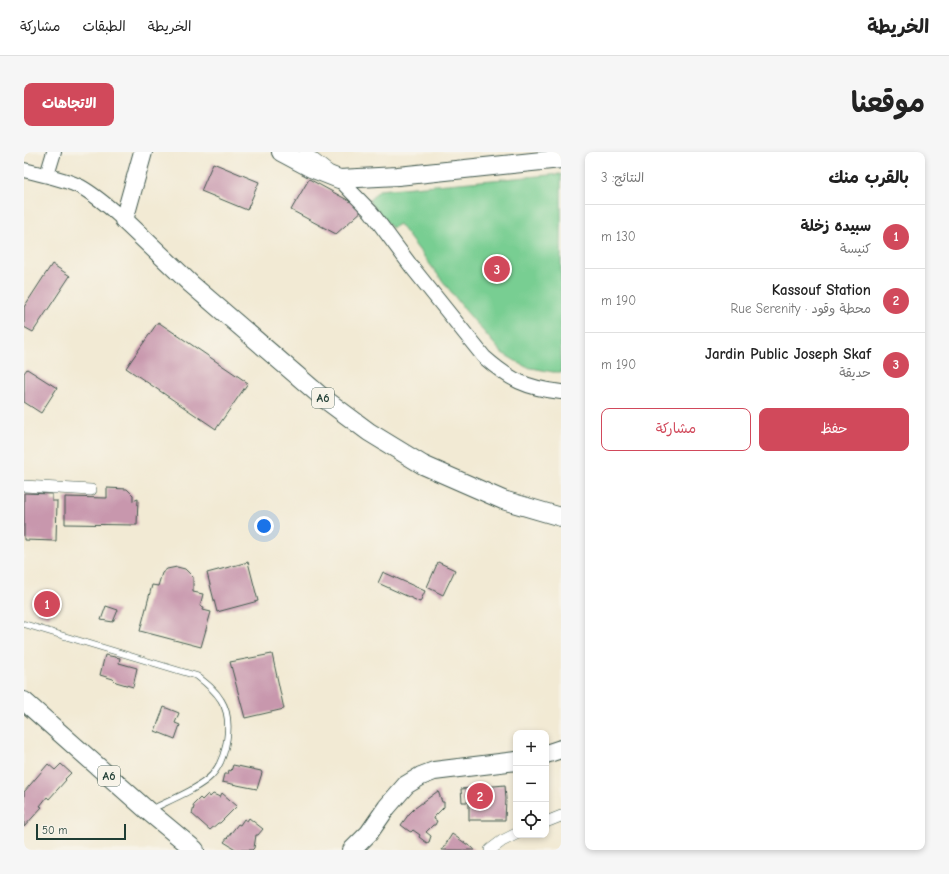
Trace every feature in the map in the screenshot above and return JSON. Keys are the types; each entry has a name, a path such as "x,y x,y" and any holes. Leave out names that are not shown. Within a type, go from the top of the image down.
{"highway":[{"path":"124,220 143,152"},
{"path":"281,152 311,168 340,179 398,176 561,159"},
{"name":"A6","path":"124,220 191,284 322,397 369,432 423,465 503,500 561,517"},
{"name":"A6","path":"27,706 195,850"},
{"path":"549,753 561,749"},
{"path":"352,850 369,833 386,807 406,785 421,776 434,771 513,761"}],"street":[{"path":"47,175 54,152"},
{"path":"305,152 340,179 371,212 411,266 484,357 497,369 522,384 544,390 561,392"},
{"path":"24,170 64,180 81,187 97,197 124,220"},
{"path":"24,486 91,490"},
{"path":"549,821 561,816"},
{"path":"490,850 502,841 513,836"}],"lane":[{"path":"24,624 197,676 210,686 222,701 226,716 228,738 222,760 211,776 196,787 148,811"}],"green space":[{"path":"561,174 561,372 553,372 526,367 502,353 465,310 399,224 392,228 369,201 379,190"}],"building":[{"path":"213,163 259,182 247,210 201,191"},
{"path":"309,179 364,209 336,234 291,210"},
{"path":"52,264 70,276 33,332 24,327 24,307"},
{"path":"158,322 248,383 216,429 126,368"},
{"path":"27,369 57,388 41,413 24,402 24,373"},
{"path":"107,488 127,489 133,495 133,501 138,499 137,525 65,524 65,497 107,498"},
{"path":"24,493 52,494 52,501 57,501 56,541 24,540"},
{"path":"248,562 258,601 217,612 207,573"},
{"path":"438,562 455,570 443,595 427,587"},
{"path":"177,567 185,569 193,577 193,592 203,594 200,606 204,607 203,610 211,612 201,647 140,631 152,585 158,586 162,573 167,569"},
{"path":"383,572 425,591 420,602 378,583"},
{"path":"46,590 57,594 49,617 37,613"},
{"path":"106,606 118,610 113,622 101,620"},
{"path":"272,654 284,709 245,718 230,662"},
{"path":"105,655 120,658 119,663 137,668 133,687 100,675"},
{"path":"164,707 179,713 175,723 180,725 175,739 155,731"},
{"path":"48,764 55,770 61,764 71,773 49,799 47,797 40,806 42,807 24,827 24,792"},
{"path":"233,765 261,771 262,773 257,789 222,782 224,774 228,774 229,770 231,771"},
{"path":"505,785 505,820 469,820 469,802 462,802 461,789"},
{"path":"438,791 442,802 444,802 444,807 435,816 434,819 437,821 435,825 433,825 426,832 431,836 429,842 427,843 413,830 411,832 401,825 415,808"},
{"path":"222,793 237,806 220,823 210,830 192,814 194,807 193,805 200,798 202,800 208,794 210,797 213,794 220,797"},
{"path":"249,818 263,829 258,835 256,835 254,848 252,850 237,850 224,842 238,824 240,825 244,819 247,821"},
{"path":"452,834 475,850 442,850"}],"place":[{"name":"Jardin Public Joseph Skaf","path":"497,269"},
{"name":"سبيده زخلة","path":"47,604"},
{"name":"Kassouf Station","path":"480,796"}]}
